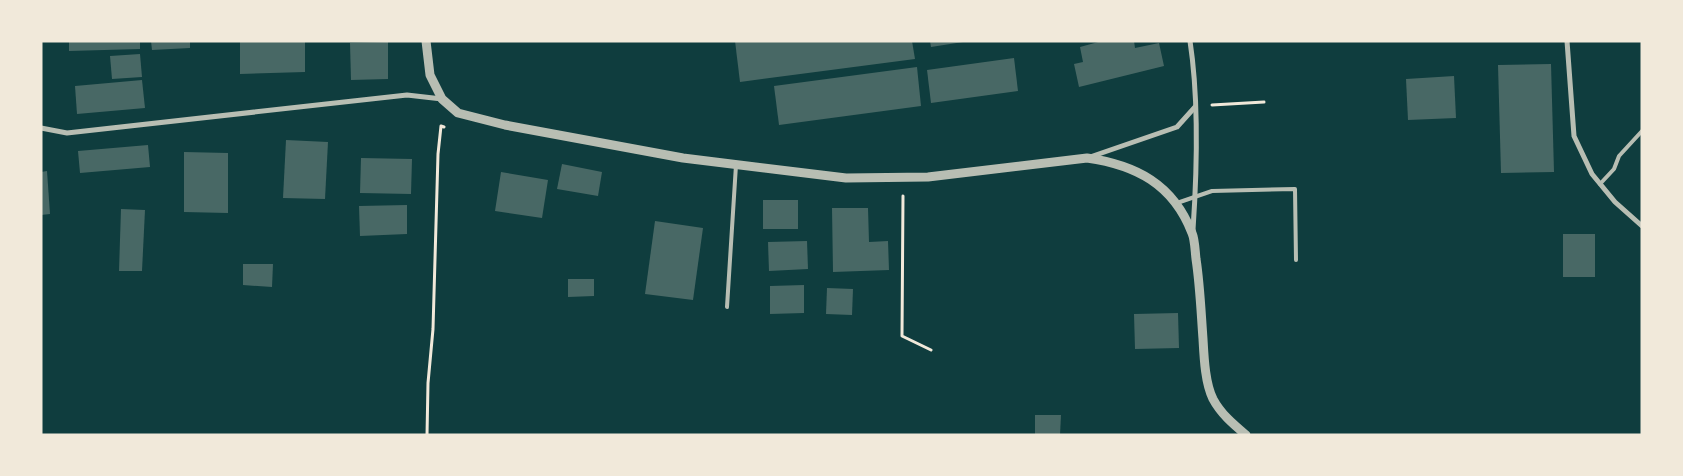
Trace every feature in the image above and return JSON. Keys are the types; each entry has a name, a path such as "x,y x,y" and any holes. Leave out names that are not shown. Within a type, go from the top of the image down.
{"street":[{"path":"426,41 430,75 442,99 458,114 504,125 683,158 846,178 928,177 1087,158 1177,127 1195,106"},
{"path":"1190,41 1195,106 1196,196 1193,234 1205,369 1212,397 1227,419 1246,435"},
{"path":"1567,41 1574,136 1592,174 1615,202 1642,226"},
{"path":"41,128 67,134 407,95 442,99"},
{"path":"1087,158 1111,162 1137,171 1156,182 1177,203 1193,234"}],"lane":[{"path":"1600,184 1614,169 1619,156 1642,131"},
{"path":"727,307 736,165"},
{"path":"1177,203 1212,192 1294,189 1296,260"}],"path":[{"path":"1195,106 1264,102"},
{"path":"427,435 428,382 433,329 438,154 441,126 450,128"},
{"path":"912,194 903,194 902,336 931,350"}],"building":[{"path":"69,41 140,41 140,49 69,51"},
{"path":"151,41 190,41 190,48 152,50"},
{"path":"240,41 305,41 305,72 240,74"},
{"path":"735,41 912,41 915,59 740,82"},
{"path":"930,41 963,41 963,42 931,47"},
{"path":"1102,41 1134,41 1135,48 1159,43 1164,66 1079,87 1074,64 1083,62 1080,47"},
{"path":"388,42 388,79 351,80 350,43"},
{"path":"140,54 142,77 112,79 110,56"},
{"path":"1014,58 1018,91 931,103 927,70"},
{"path":"1551,64 1554,172 1501,173 1498,65"},
{"path":"917,67 921,106 779,125 774,86"},
{"path":"1454,76 1456,118 1408,120 1406,79"},
{"path":"142,80 145,108 77,114 75,86"},
{"path":"286,140 328,142 325,199 283,198"},
{"path":"148,145 150,167 80,173 78,151"},
{"path":"184,152 228,153 228,213 184,212"},
{"path":"361,158 412,159 411,194 360,193"},
{"path":"562,164 602,172 598,196 557,189"},
{"path":"47,171 50,214 41,215 41,172"},
{"path":"501,172 548,180 542,218 495,211"},
{"path":"763,200 798,200 798,229 763,229"},
{"path":"407,205 407,234 360,236 359,206"},
{"path":"832,208 868,208 869,242 888,241 889,270 833,272"},
{"path":"121,209 145,210 142,271 119,271"},
{"path":"655,221 703,228 693,300 645,294"},
{"path":"1563,234 1595,234 1595,277 1563,277"},
{"path":"807,241 808,269 769,271 768,242"},
{"path":"243,264 273,264 272,287 243,285"},
{"path":"568,279 594,279 594,296 568,297"},
{"path":"804,285 804,313 770,314 770,286"},
{"path":"827,288 853,289 852,315 826,314"},
{"path":"1178,313 1179,348 1135,349 1134,314"},
{"path":"1035,415 1061,415 1060,435 1035,435"}]}
